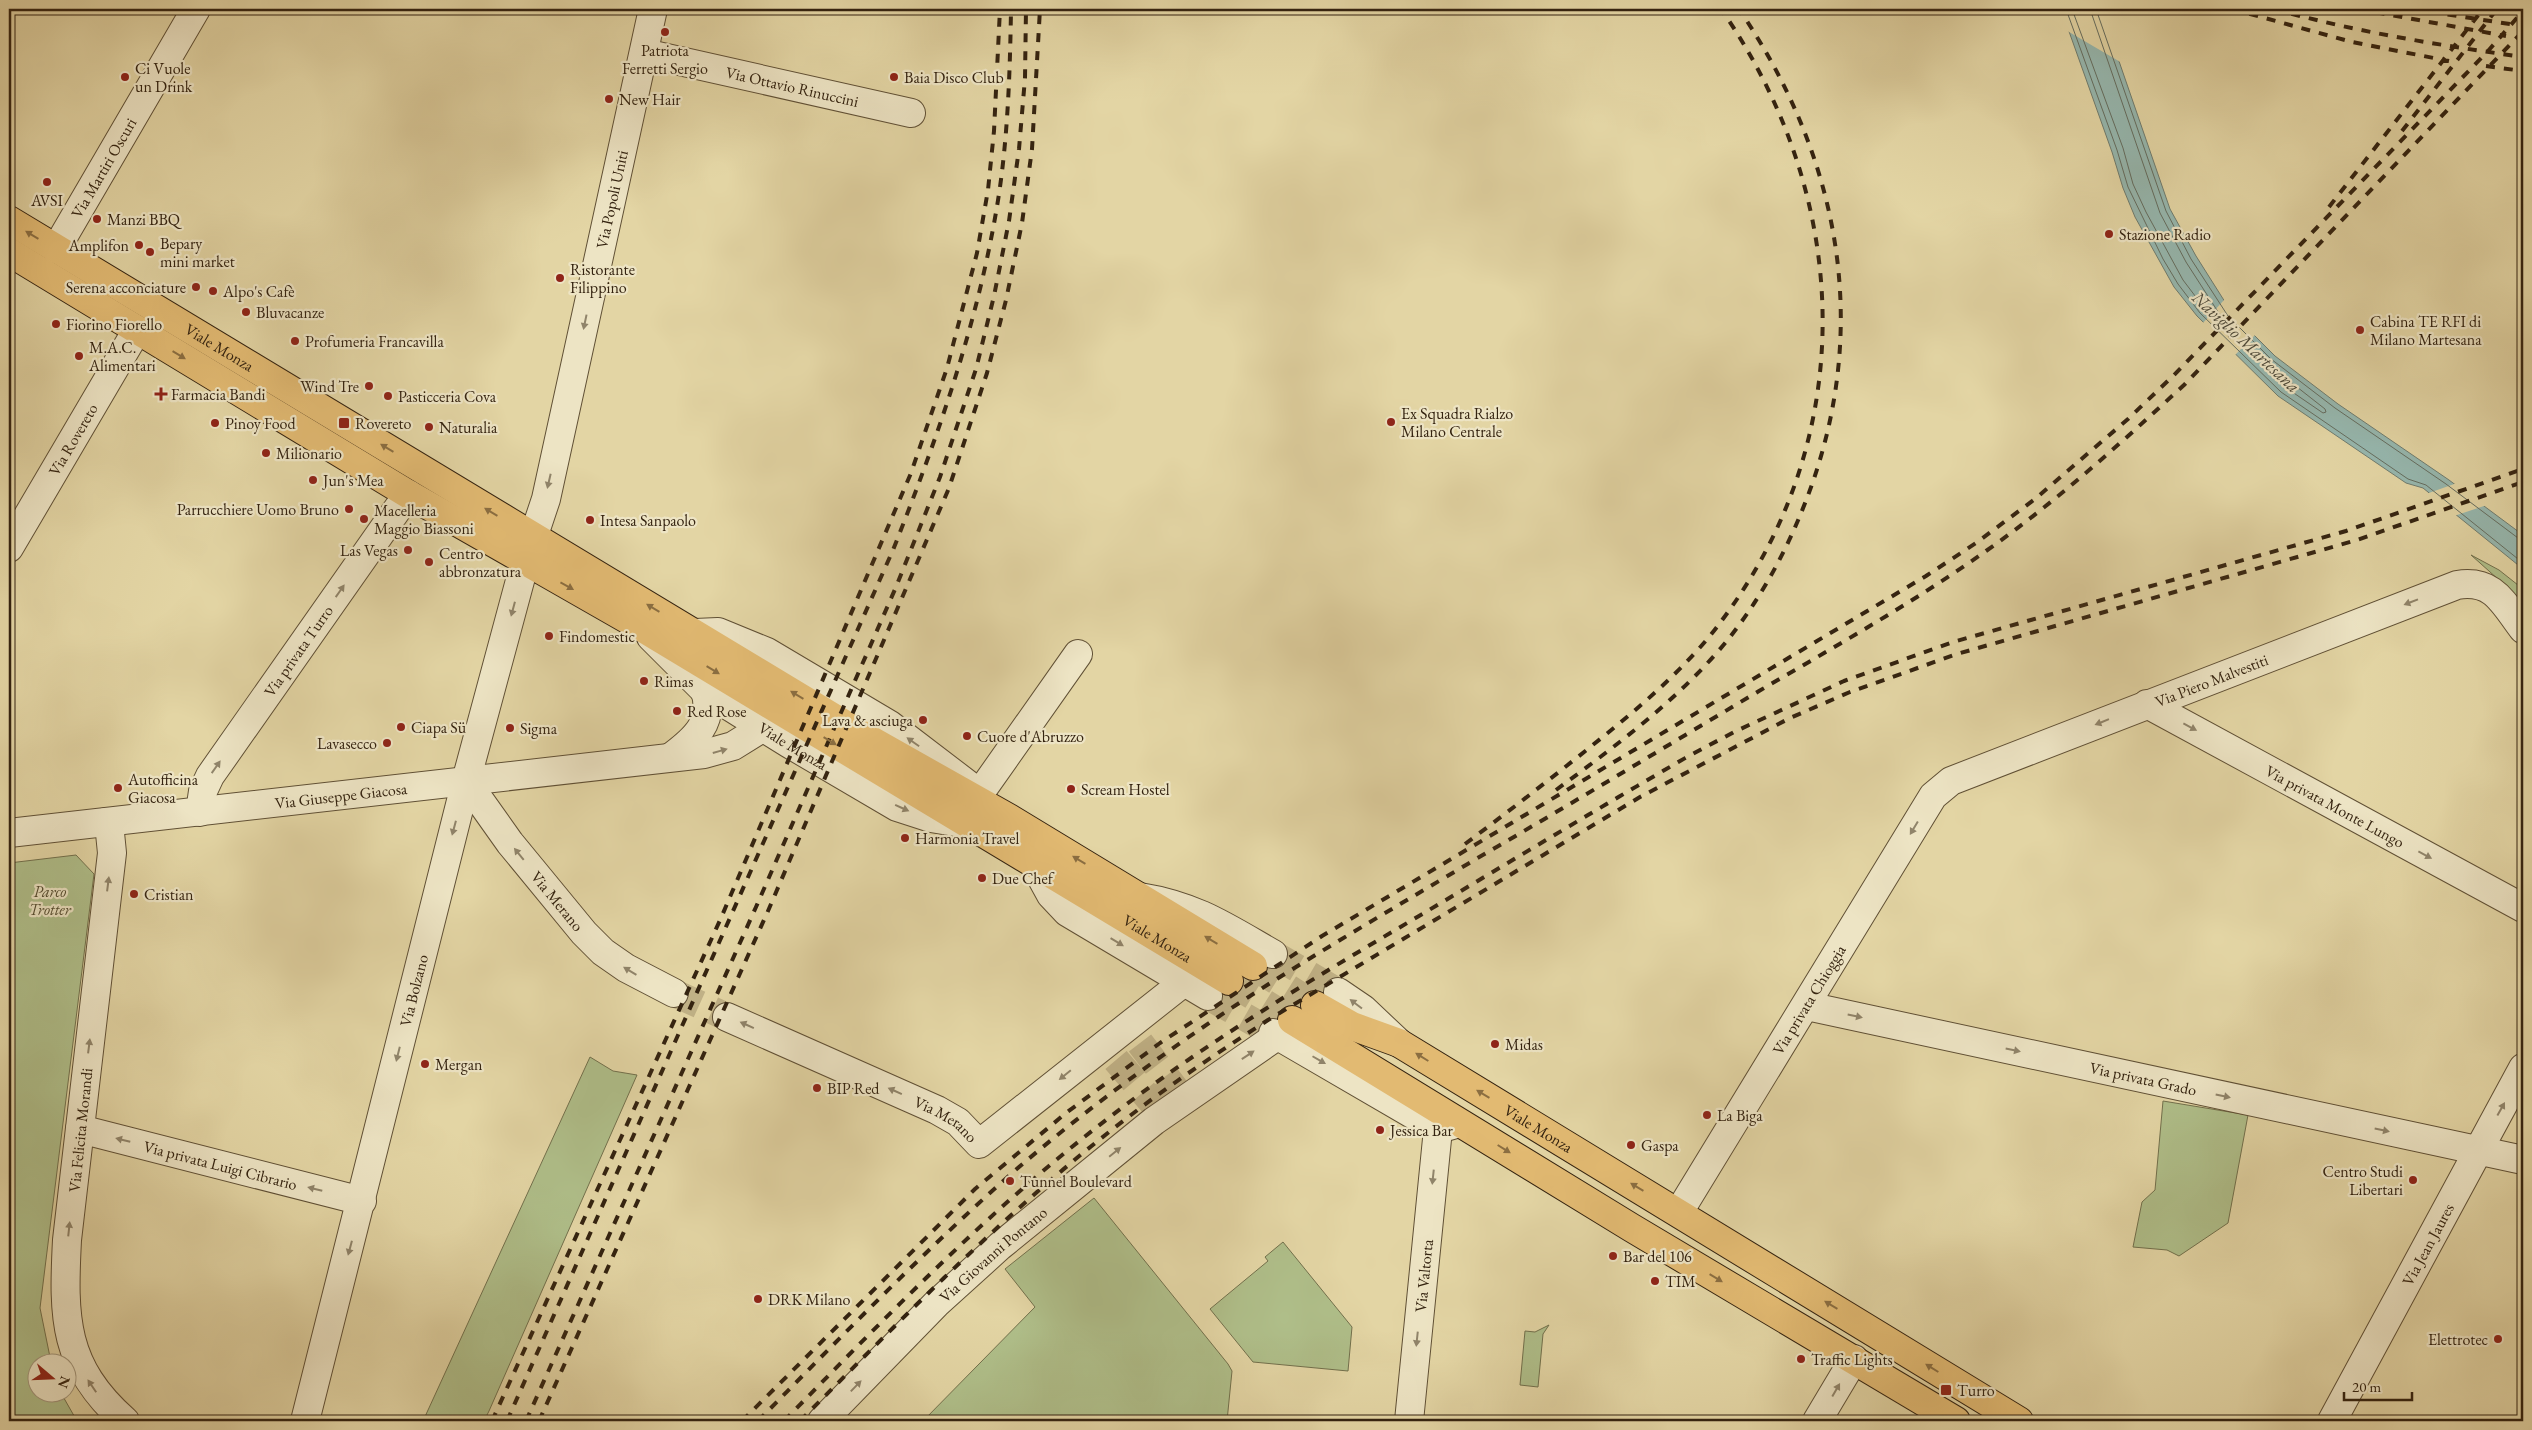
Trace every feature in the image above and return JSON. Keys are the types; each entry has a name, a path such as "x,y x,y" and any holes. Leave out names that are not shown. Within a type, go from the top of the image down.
{"main road":[{"name":"Viale Monza","path":"9,220 534,535 869,739 1008,818 1139,896 1263,960"},
{"name":"Viale Monza","path":"9,252 408,494 641,627 1034,864 1218,988"},
{"name":"Viale Monza","path":"1327,998 1352,1026 1399,1043 2019,1421"},
{"path":"1281,1030 1659,1244 1956,1421"},
{"path":"1659,1244 1679,1212"},
{"path":"1854,1359 1873,1331"}],"street":[{"name":"Via Martiri Oscuri","path":"56,249 196,9"},
{"name":"Via Popoli Uniti","path":"534,535 547,491 654,9"},
{"name":"Via Ottavio Rinuccini","path":"644,53 912,113"},
{"name":"Via Rovereto","path":"9,548 137,330"},
{"name":"Via privata Turro","path":"200,812 202,791 210,776 408,494"},
{"path":"525,562 534,535"},
{"name":"Via Bolzano","path":"305,1421 362,1201 466,781 525,562"},
{"name":"Via Piero Malvestiti","path":"1941,788 1950,781 2456,585 2478,583 2494,591 2523,629"},
{"name":"Viale Monza","path":"641,627 705,691 762,728 897,807 931,818 967,824"},
{"name":"Viale Monza","path":"695,633 718,632 767,652 890,725 980,793 1008,818"},
{"path":"980,793 1078,654"},
{"path":"672,757 692,741 702,729 708,706 705,691"},
{"name":"Via privata Monte Lungo","path":"2147,704 2523,908"},
{"name":"Via Giuseppe Giacosa","path":"9,833 723,750 745,740 762,728"},
{"name":"Via Merano","path":"466,781 516,851 584,933 626,968 674,993"},
{"name":"Via privata Chioggia","path":"1679,1212 1807,1006 1933,796 1941,788"},
{"name":"Via Felicita Morandi","path":"106,822 110,833 112,853 80,1129 66,1270 66,1304 70,1336 78,1359 90,1382 104,1402 125,1421"},
{"name":"Viale Monza","path":"1034,864 1051,895 1068,912 1184,982 1218,988"},
{"name":"Via Merano","path":"727,1016 937,1110 958,1122 980,1144 1134,1034 1184,982"},
{"name":"Via privata Grado","path":"1807,1006 2523,1160"},
{"name":"Via Giovanni Pontano","path":"822,1421 936,1304 967,1275 1170,1104 1281,1030"},
{"name":"Via Jean Jaures","path":"2332,1421 2523,1068"},
{"name":"Via Valtorta","path":"1409,1421 1450,1126"},
{"name":"Via privata Luigi Cibrario","path":"80,1129 362,1201"},
{"path":"1817,1421 1854,1359"}],"green space":[{"path":"2471,555 2499,570 2523,589 2523,608 2508,588"},
{"name":"Parco Trotter","path":"76,855 94,874 40,1308 49,1352 28,1352 28,1402 66,1402 77,1421 9,1421 9,863"},
{"path":"590,1057 613,1071 637,1075 489,1411 484,1421 423,1421"},
{"path":"2163,1101 2248,1115 2228,1223 2179,1256 2167,1250 2133,1247 2142,1202 2155,1190"},
{"path":"1094,1198 1228,1364 1232,1371 1227,1421 923,1421 1035,1307 1005,1269"},
{"path":"1283,1242 1352,1327 1348,1371 1253,1362 1210,1309 1268,1261 1265,1257"},
{"path":"1549,1325 1543,1334 1538,1387 1520,1385 1525,1331 1535,1332"}],"water":[{"name":"Naviglio Martesana","path":"2061,9 2101,9 2170,209 2196,256 2232,313 2275,356 2338,404 2449,480 2523,535 2523,569 2423,488 2406,483 2278,396 2197,316 2174,287 2135,217 2123,188"}],"pier":[{"path":"2058,9 2103,9 2122,63 2064,29"},
{"path":"2225,299 2256,334 2234,356 2202,324"},
{"path":"2457,483 2487,505 2454,516 2426,494"}],"tunnel":[{"path":"1273,954 1338,992"},
{"path":"1253,966 1315,1005"},
{"path":"1229,981 1292,1020"},
{"path":"674,993 727,1017"},
{"path":"1208,996 1273,1033"},
{"path":"1140,1043 1179,1094"},
{"path":"1116,1060 1158,1109"}],"railway":[{"path":"492,1421 721,918 911,473 947,368 977,253 988,190 994,131 1000,9"},
{"path":"507,1421 893,550 942,419 981,285 999,194 1005,148 1011,9"},
{"path":"526,1421 756,907 896,587 940,477 976,369 994,296 1009,221 1019,149 1025,78 1026,9"},
{"path":"539,1421 768,911 949,488 987,373 1006,300 1022,223 1032,149 1040,9"},
{"path":"1465,844 1618,725 1659,689 1697,651 1709,637 1759,564 1794,487 1815,407 1823,325 1817,243 1797,163 1765,84 1721,9"},
{"path":"1556,790 1625,738 1670,700 1730,637 1764,588 1792,535 1807,498 1827,434 1838,370 1841,307 1835,245 1822,184 1801,124 1774,66 1739,9"},
{"path":"2232,9 2352,42 2449,61"},
{"path":"2274,9 2336,25 2398,37 2523,57"},
{"path":"2358,9 2506,36"},
{"path":"2412,9 2516,25"},
{"path":"2329,207 2483,9"},
{"path":"2402,131 2497,9"},
{"path":"742,1421 975,1189 1066,1113 1160,1043 1322,936 1926,576 1976,543 2035,499 2128,419 2174,375 2488,51 2523,11"},
{"path":"758,1421 886,1292 985,1197 1067,1127 1167,1052 1250,996 1346,936 1903,606 1959,570 2038,512 2112,450 2184,385 2523,31"},
{"path":"2486,66 2523,71"},
{"path":"784,1421 897,1306 1014,1196 1097,1127 1174,1069 1336,965 1687,757 1734,732 1844,681 1953,642 2346,531 2523,469"},
{"path":"800,1421 960,1262 1001,1224 1087,1150 1148,1102 1268,1020 1640,797 1790,718 1850,692 1957,654 2357,540 2523,482"}],"place":[{"name":"Patriota Ferretti Sergio","path":"665,32"},
{"name":"Ci Vuole un Drink","path":"125,77"},
{"name":"Baia Disco Club","path":"894,77"},
{"name":"New Hair","path":"609,99"},
{"name":"AVSI","path":"47,182"},
{"name":"Manzi BBQ","path":"97,219"},
{"name":"Stazione Radio","path":"2109,234"},
{"name":"Amplifon","path":"139,245"},
{"name":"Bepary mini market","path":"150,252"},
{"name":"Ristorante Filippino","path":"560,278"},
{"name":"Serena acconciature","path":"196,287"},
{"name":"Alpo's Cafè","path":"213,291"},
{"name":"Bluvacanze","path":"246,312"},
{"name":"Fiorino Fiorello","path":"56,324"},
{"name":"Cabina TE RFI di Milano Martesana","path":"2360,330"},
{"name":"Profumeria Francavilla","path":"295,341"},
{"name":"M.A.C. Alimentari","path":"79,356"},
{"name":"Wind Tre","path":"369,386"},
{"name":"Farmacia Bandi","path":"161,394"},
{"name":"Pasticceria Cova","path":"388,396"},
{"name":"Ex Squadra Rialzo Milano Centrale","path":"1391,422"},
{"name":"Pinoy Food","path":"215,423"},
{"name":"Rovereto","path":"344,423"},
{"name":"Naturalia","path":"429,427"},
{"name":"Milionario","path":"266,453"},
{"name":"Jun's Mea","path":"313,480"},
{"name":"Parrucchiere Uomo Bruno","path":"349,509"},
{"name":"Macelleria Maggio Biassoni","path":"364,519"},
{"name":"Intesa Sanpaolo","path":"590,520"},
{"name":"Las Vegas","path":"408,550"},
{"name":"Centro abbronzatura","path":"429,562"},
{"name":"Findomestic","path":"549,636"},
{"name":"Rimas","path":"644,681"},
{"name":"Red Rose","path":"677,711"},
{"name":"Lava & asciuga","path":"923,720"},
{"name":"Ciapa Sü","path":"401,727"},
{"name":"Sigma","path":"510,728"},
{"name":"Cuore d'Abruzzo","path":"967,736"},
{"name":"Lavasecco","path":"387,743"},
{"name":"Autofficina Giacosa","path":"118,788"},
{"name":"Scream Hostel","path":"1071,789"},
{"name":"Harmonia Travel","path":"905,838"},
{"name":"Due Chef","path":"982,878"},
{"name":"Cristian","path":"134,894"},
{"name":"Midas","path":"1495,1044"},
{"name":"Mergan","path":"425,1064"},
{"name":"BIP Red","path":"817,1088"},
{"name":"La Biga","path":"1707,1115"},
{"name":"Jessica Bar","path":"1380,1130"},
{"name":"Gaspa","path":"1631,1145"},
{"name":"Centro Studi Libertari","path":"2413,1180"},
{"name":"Tunnel Boulevard","path":"1010,1181"},
{"name":"Bar del 106","path":"1613,1256"},
{"name":"TIM","path":"1655,1281"},
{"name":"DRK Milano","path":"758,1299"},
{"name":"Elettrotec","path":"2498,1339"},
{"name":"Traffic Lights","path":"1801,1359"},
{"name":"Turro","path":"1946,1390"}]}
